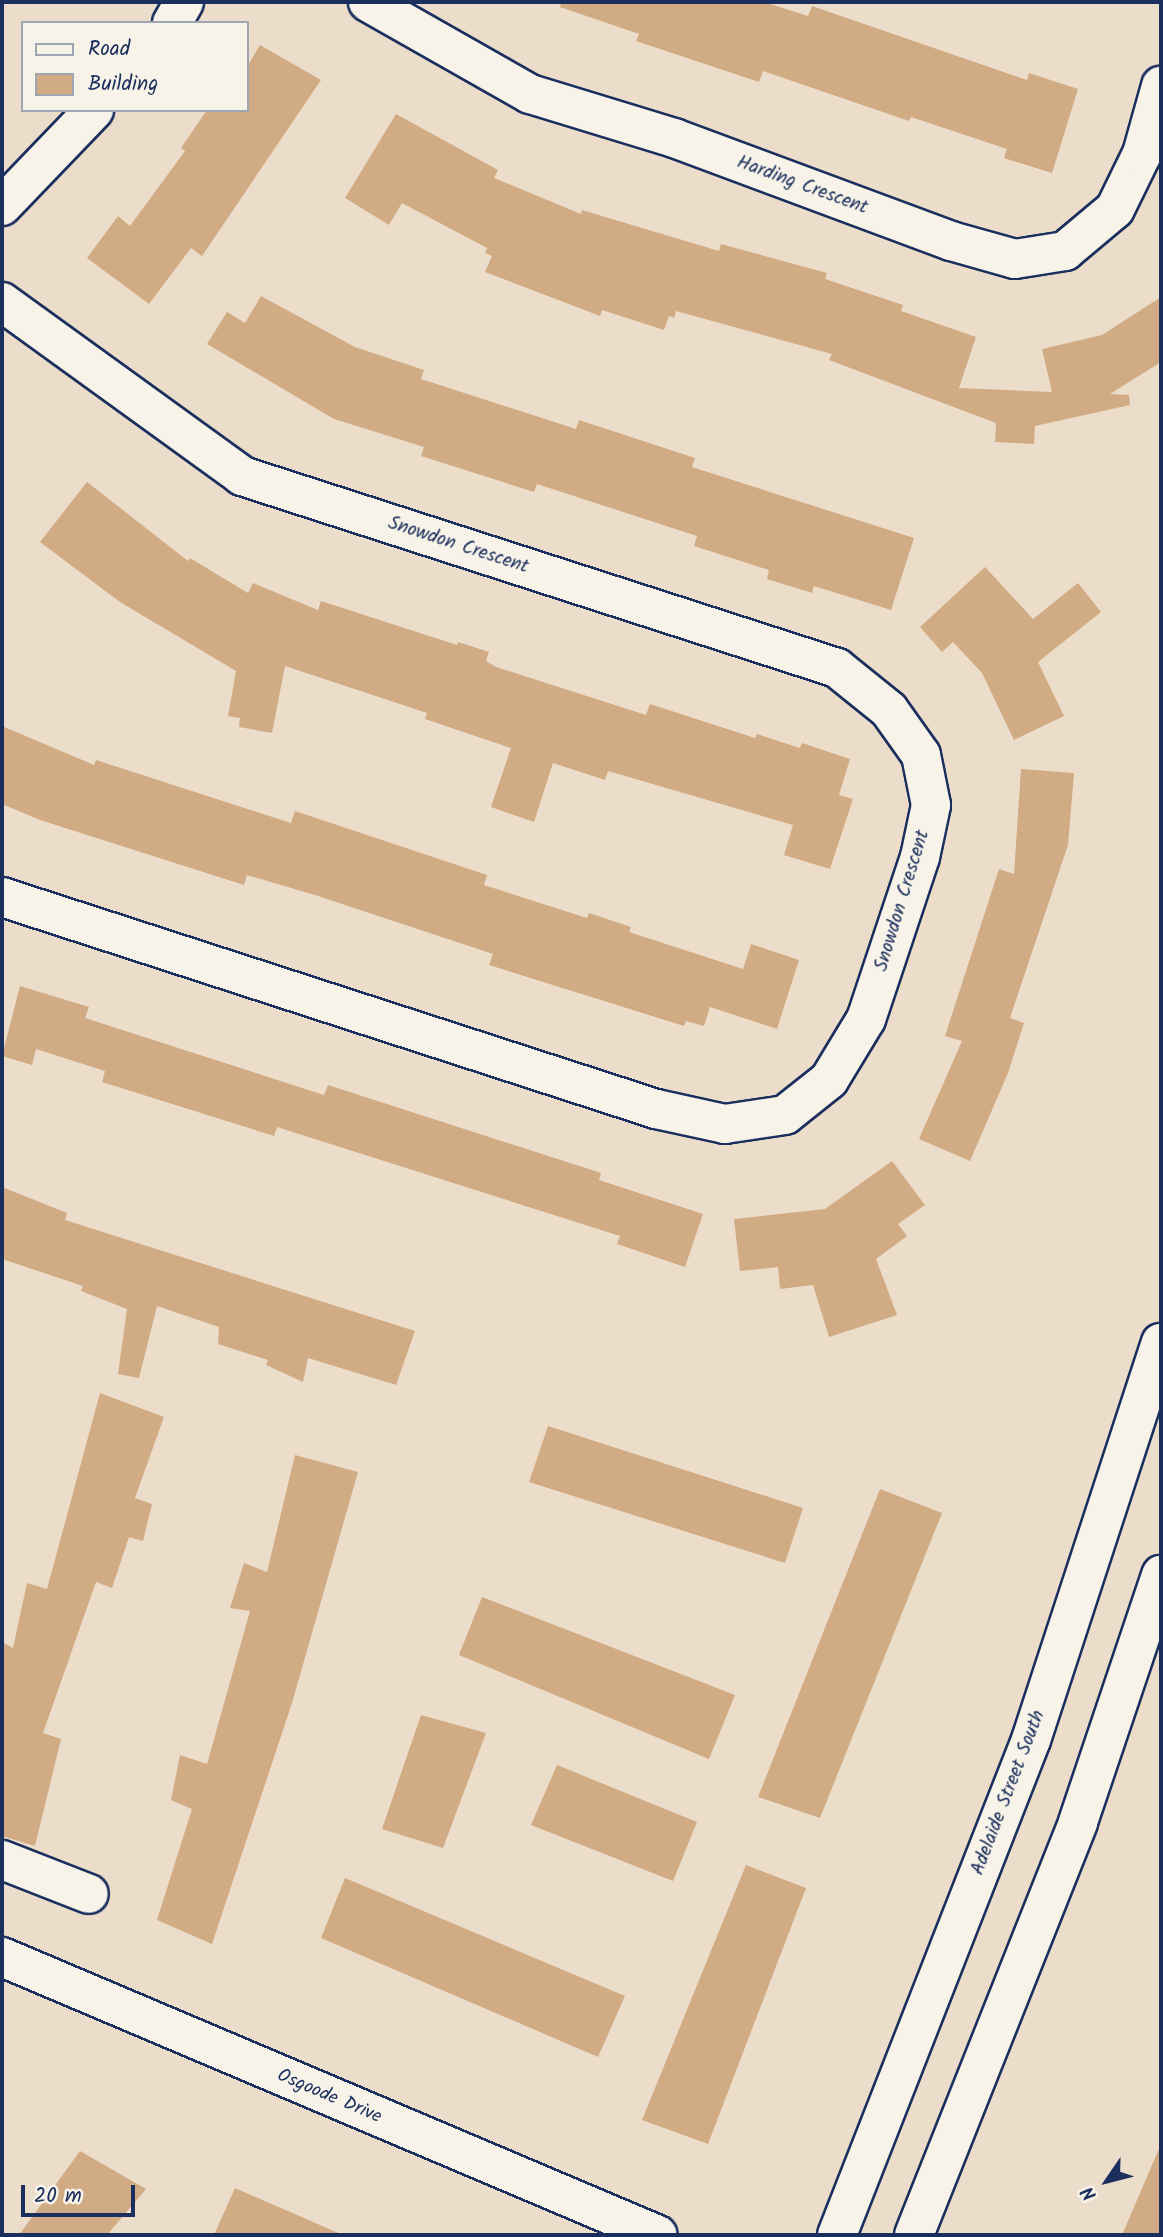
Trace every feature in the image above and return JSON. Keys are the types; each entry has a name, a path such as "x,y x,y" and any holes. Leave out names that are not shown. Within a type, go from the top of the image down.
{"street":[{"path":"173,21 184,2"},
{"name":"Harding Crescent","path":"368,2 530,94 674,138 951,241 1016,259 1065,251 1115,209 1142,154 1161,86"},
{"path":"2,206 92,112"},
{"name":"Snowdon Crescent","path":"2,302 242,476 837,668 889,710 921,755 931,805 920,857 866,1019 829,1080 785,1115 725,1124 656,1109 2,897"},
{"name":"Adelaide Street South","path":"837,2235 1031,1740 1161,1343"},
{"path":"914,2235 1078,1822 1161,1575"},
{"path":"2,1860 89,1894"},
{"name":"Osgoode Drive","path":"2,1957 658,2235"}],"building":[{"path":"561,2 764,2 808,16 812,6 1027,80 1029,73 1078,89 1052,173 1004,158 1007,149 911,117 909,121 763,71 759,82 636,41 639,34 560,7"},
{"path":"260,45 321,80 202,256 191,248 149,304 87,258 118,216 130,226 185,151 181,148 206,112 248,112 248,65"},
{"path":"396,114 498,170 494,178 581,214 582,210 719,251 721,244 827,273 825,279 903,305 901,311 976,337 959,388 1052,392 1042,349 1102,335 1161,297 1161,362 1110,394 1129,395 1130,405 1035,426 1034,444 995,442 996,423 829,360 832,354 676,311 674,318 669,316 664,330 602,310 600,316 485,272 492,256 485,253 487,248 402,203 389,225 345,198"},
{"path":"261,296 355,347 424,370 421,379 576,429 579,420 695,458 692,467 914,538 891,610 814,586 812,593 767,579 769,570 694,546 697,536 537,484 534,492 421,456 424,447 334,419 207,344 227,312 245,323"},
{"path":"87,482 188,561 190,558 248,593 253,583 318,610 321,601 457,645 458,642 489,652 486,661 496,667 646,715 650,704 755,738 757,734 800,748 802,743 850,759 839,795 853,799 830,869 784,855 793,825 608,771 605,780 553,763 534,822 491,807 511,748 425,719 427,713 285,666 272,733 239,727 240,718 228,716 236,671 120,602 40,542"},
{"path":"985,567 1033,619 1078,583 1101,612 1038,662 1064,716 1014,740 982,673 953,642 942,652 920,627"},
{"path":"2,726 94,765 96,760 291,823 295,811 487,875 484,885 587,918 589,913 631,927 629,932 743,969 751,944 799,960 777,1029 710,1007 704,1026 686,1021 684,1026 489,965 493,954 318,896 247,875 244,885 40,820 2,804"},
{"path":"1021,769 1074,773 1068,845 1010,1018 1024,1023 1008,1073 970,1161 919,1139 962,1041 945,1036 999,869 1014,874"},
{"path":"20,986 89,1007 85,1018 324,1095 328,1085 601,1173 599,1180 703,1214 685,1267 617,1244 620,1236 277,1127 274,1136 102,1082 105,1071 36,1049 32,1065 2,1056"},
{"path":"892,1161 925,1205 898,1224 907,1236 876,1259 897,1315 829,1337 813,1285 780,1289 778,1267 740,1271 734,1219 825,1209"},
{"path":"2,1187 67,1213 65,1220 415,1331 396,1385 308,1358 303,1382 266,1365 268,1360 218,1344 219,1327 157,1306 139,1378 118,1374 127,1309 81,1291 83,1286 2,1259"},
{"path":"100,1393 164,1417 135,1498 152,1504 143,1541 129,1537 112,1588 96,1582 43,1733 61,1739 35,1846 2,1836 2,1642 13,1648 27,1583 47,1589"},
{"path":"548,1426 803,1508 785,1563 529,1482"},
{"path":"295,1455 358,1472 292,1703 212,1944 157,1920 192,1809 171,1800 180,1755 207,1764 250,1611 230,1608 244,1563 267,1572"},
{"path":"880,1489 942,1513 820,1818 758,1797"},
{"path":"482,1597 735,1695 709,1759 459,1655"},
{"path":"421,1715 486,1733 443,1848 382,1829"},
{"path":"557,1765 697,1822 673,1881 531,1825"},
{"path":"746,1865 806,1888 708,2144 642,2120"},
{"path":"345,1878 625,1996 598,2057 321,1938"},
{"path":"1161,2144 1161,2235 1122,2235"},
{"path":"80,2151 146,2189 107,2235 19,2235"},
{"path":"235,2188 343,2235 214,2235"}]}
